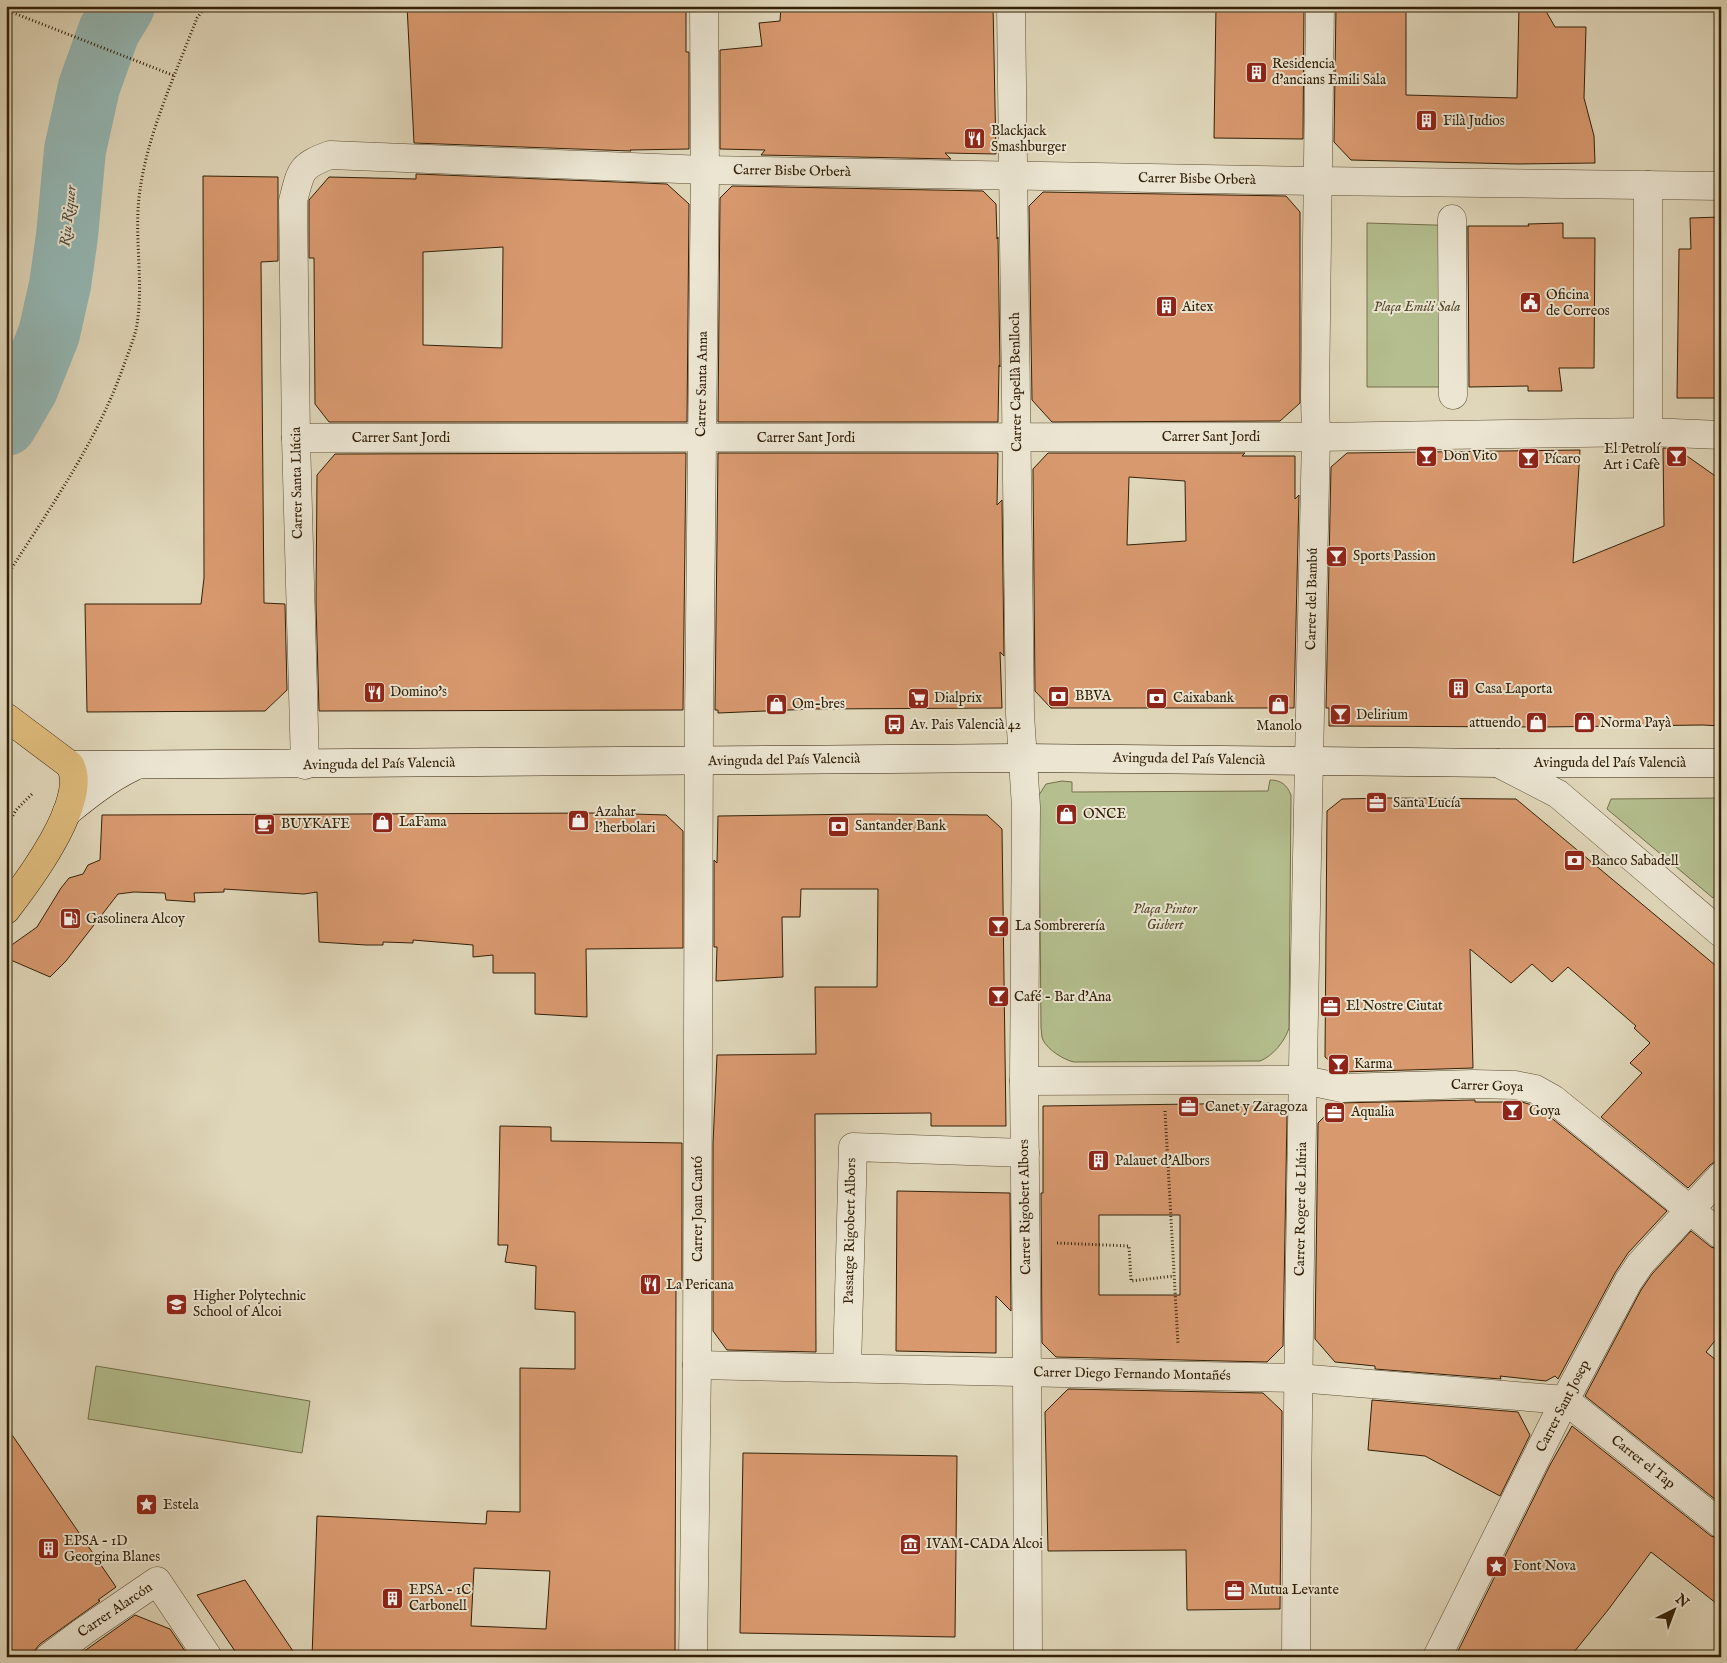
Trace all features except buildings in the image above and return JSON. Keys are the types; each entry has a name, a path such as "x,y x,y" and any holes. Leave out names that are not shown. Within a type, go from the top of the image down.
{"main road":[{"path":"6,717 70,766 74,772 74,787 67,812 58,833 43,859 6,910"}],"street":[{"name":"Carrer Santa Anna","path":"699,761 705,170 704,6"},
{"name":"Carrer Capellà Benlloch","path":"1011,6 1020,714 1023,758"},
{"path":"1320,6 1316,437 1648,432 1721,434"},
{"name":"Carrer Bisbe Orberà","path":"293,200 299,176 310,162 330,155 705,170 1317,181"},
{"path":"1317,181 1711,185"},
{"path":"1648,185 1648,432"},
{"name":"Carrer Santa Llúcia","path":"293,200 296,438 305,765"},
{"path":"1452,219 1453,395"},
{"name":"Carrer Sant Jordi","path":"296,438 1316,437"},
{"name":"Carrer del Bambú","path":"1309,760 1316,437"},
{"name":"Avinguda del País Valencià","path":"70,766 1023,758 1498,763 1721,762"},
{"name":"Carrer Rigobert Albors","path":"1023,758 1026,808 1024,1081 1028,1657"},
{"name":"Carrer Roger de Llúria","path":"1296,1657 1298,1378 1309,760"},
{"name":"Carrer Joan Cantó","path":"693,1657 697,1365 699,761"},
{"name":"Avinguda del País Valencià","path":"1498,763 1558,794 1721,933"},
{"path":"67,812 98,787 118,774 137,766"},
{"path":"1024,1081 1304,1080"},
{"name":"Carrer Goya","path":"1304,1080 1342,1088 1473,1084 1515,1085 1535,1089 1553,1099 1721,1236"},
{"name":"Passatge Rigobert Albors","path":"847,1368 852,1147 1025,1153"},
{"name":"Carrer Sant Josep","path":"1437,1657 1565,1400 1628,1282 1640,1264 1721,1176"},
{"name":"Carrer Diego Fernando Montañés","path":"697,1365 1298,1378 1565,1400"},
{"name":"Carrer el Tap","path":"1565,1400 1721,1524"},
{"name":"Carrer Alarcón","path":"48,1657 157,1581 208,1657"}],"path":[{"path":"6,577 56,499 98,426 109,405 132,340 138,309 140,266 137,242 143,170 159,118 197,18 206,6"},
{"path":"6,10 175,76"},
{"path":"6,828 16,810 33,793"},
{"path":"1165,1104 1178,1351"},
{"path":"1068,1243 1129,1246 1131,1281 1174,1276"}],"green space":[{"name":"Plaça Emili Sala","path":"1367,223 1467,226 1466,387 1367,387"},
{"name":"Plaça Pintor Gisbert","path":"1270,780 1283,784 1288,788 1291,795 1289,1028 1285,1038 1278,1047 1269,1056 1260,1061 1074,1062 1052,1051 1043,1040 1041,1028 1039,795 1046,784 1062,781 1072,782 1072,792 1268,791"},
{"path":"1721,798 1721,887 1713,898 1607,809 1611,799"},
{"path":"96,1366 310,1401 302,1453 88,1419"}],"waterway":[{"name":"Riu Riquer","path":"6,425 27,389 49,334 60,285 67,236 75,150 89,87 109,31 124,6"}],"place":[{"name":"Residencia d'ancians Emili Sala","path":"1256,72"},
{"name":"Filà Judios","path":"1427,121"},
{"name":"Blackjack Smashburger","path":"975,139"},
{"name":"Oficina de Correos","path":"1530,303"},
{"name":"Aitex","path":"1166,307"},
{"name":"Don Vito","path":"1427,456"},
{"name":"El Petrolí Art i Cafè","path":"1676,457"},
{"name":"Pícaro","path":"1528,459"},
{"name":"Sports Passion","path":"1337,556"},
{"name":"Casa Laporta","path":"1459,689"},
{"name":"Domino's","path":"374,692"},
{"name":"BBVA","path":"1059,696"},
{"name":"Dialprix","path":"918,698"},
{"name":"Caixabank","path":"1157,698"},
{"name":"Om-bres","path":"776,704"},
{"name":"Manolo","path":"1279,704"},
{"name":"Delirium","path":"1340,715"},
{"name":"attuendo","path":"1537,723"},
{"name":"Norma Payà","path":"1584,723"},
{"name":"Av. Pais Valencià 42","path":"894,725"},
{"name":"Santa Lucía","path":"1377,803"},
{"name":"ONCE","path":"1067,814"},
{"name":"Azahar l'herbolari","path":"579,820"},
{"name":"LaFama","path":"383,822"},
{"name":"BUYKAFE","path":"265,824"},
{"name":"Santander Bank","path":"839,826"},
{"name":"Banco Sabadell","path":"1575,861"},
{"name":"Gasolinera Alcoy","path":"70,919"},
{"name":"La Sombrerería","path":"999,926"},
{"name":"Café - Bar d'Ana","path":"998,997"},
{"name":"El Nostre Ciutat","path":"1330,1006"},
{"name":"Karma","path":"1338,1064"},
{"name":"Canet y Zaragoza","path":"1189,1107"},
{"name":"Goya","path":"1513,1111"},
{"name":"Aqualia","path":"1335,1112"},
{"name":"Palauet d'Albors","path":"1099,1161"},
{"name":"La Pericana","path":"650,1285"},
{"name":"Higher Polytechnic School of Alcoi","path":"177,1304"},
{"name":"Estela","path":"147,1505"},
{"name":"IVAM-CADA Alcoi","path":"910,1544"},
{"name":"EPSA - 1D Georgina Blanes","path":"48,1549"},
{"name":"Font Nova","path":"1497,1566"},
{"name":"Mutua Levante","path":"1234,1590"},
{"name":"EPSA - 1C Carbonell","path":"393,1598"}]}
